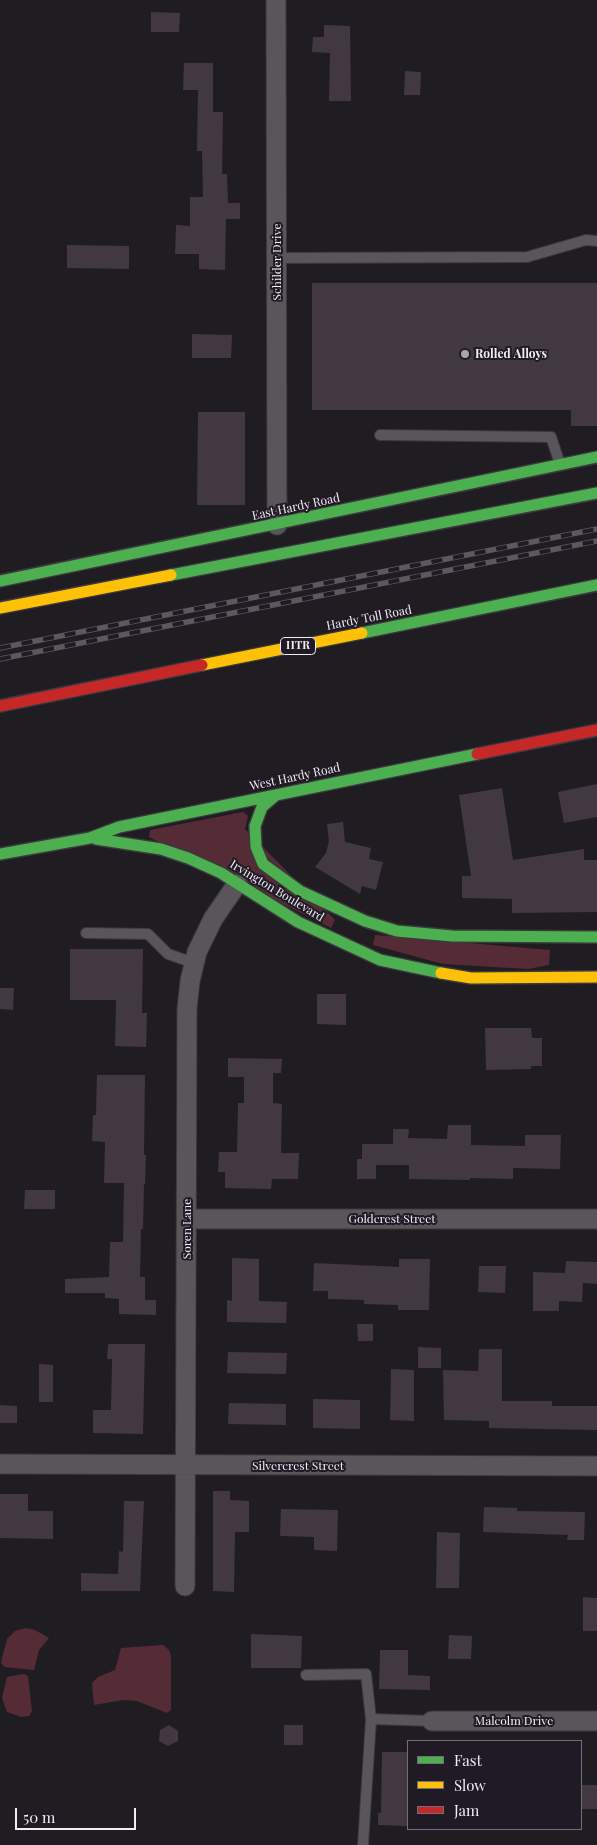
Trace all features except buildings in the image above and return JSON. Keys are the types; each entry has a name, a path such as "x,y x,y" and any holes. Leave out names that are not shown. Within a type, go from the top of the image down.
{"main road":[{"name":"East Hardy Road","path":"0,581 277,525 597,457"},
{"path":"0,608 597,492"},
{"name":"Hardy Toll Road","path":"0,706 597,585"},
{"name":"West Hardy Road","path":"0,854 90,838 119,827 597,730"},
{"name":"Irvington Boulevard","path":"276,795 262,807 255,826 256,847 263,864 300,891 364,921 397,931 452,936 578,942 597,937"},
{"name":"Irvington Boulevard","path":"90,838 161,849 188,858 237,884 298,922 352,949 380,960 415,969 472,978 578,972 597,977"},
{"path":"352,949 364,921"}],"street":[{"name":"Schilder Drive","path":"276,0 277,525"},
{"name":"Soren Lane","path":"185,1586 187,1009 190,981 197,952 213,919 237,884"},
{"name":"Goldcrest Street","path":"187,1219 597,1218"},
{"name":"Silvercrest Street","path":"0,1464 597,1466"},
{"name":"Malcolm Drive","path":"432,1721 597,1721"}],"lane":[{"path":"277,258 527,257 586,240 597,241"},
{"path":"380,435 551,437 560,465"},
{"path":"86,933 148,934 168,954 194,964"},
{"path":"306,1675 366,1674 371,1719 363,1845"},
{"path":"371,1719 432,1721"}],"shaded area":[{"path":"243,812 248,816 245,829 335,920 331,928 149,837 150,830"},
{"path":"375,935 550,950 549,965 528,969 443,964 373,945"},
{"path":"26,1628 35,1630 49,1638 39,1650 34,1670 5,1667 1,1663 7,1639 15,1631"},
{"path":"163,1645 169,1650 171,1656 171,1710 167,1713 137,1701 123,1700 94,1705 92,1683 98,1677 115,1670 121,1648"},
{"path":"24,1674 28,1676 32,1711 29,1716 21,1717 7,1712 2,1698 7,1677"}],"railway":[{"path":"0,648 597,529"},
{"path":"0,659 597,541"}],"traffic: fast":[{"path":"0,581 597,457"},
{"path":"171,575 597,493"},
{"path":"362,633 597,585"},
{"path":"0,854 90,838 119,827 477,754"},
{"path":"276,795 262,807 255,826 256,847 263,864 300,891 365,921 397,931 452,936 597,937"},
{"path":"96,839 161,849 188,858 221,873 298,922 380,960 441,973"}],"traffic: slow":[{"path":"0,608 171,575"},
{"path":"202,665 362,633"},
{"path":"441,973 471,978 597,977"}],"traffic: jam":[{"path":"0,706 202,665"},
{"path":"477,754 597,730"}],"place":[{"name":"Rolled Alloys","path":"465,354"}]}
